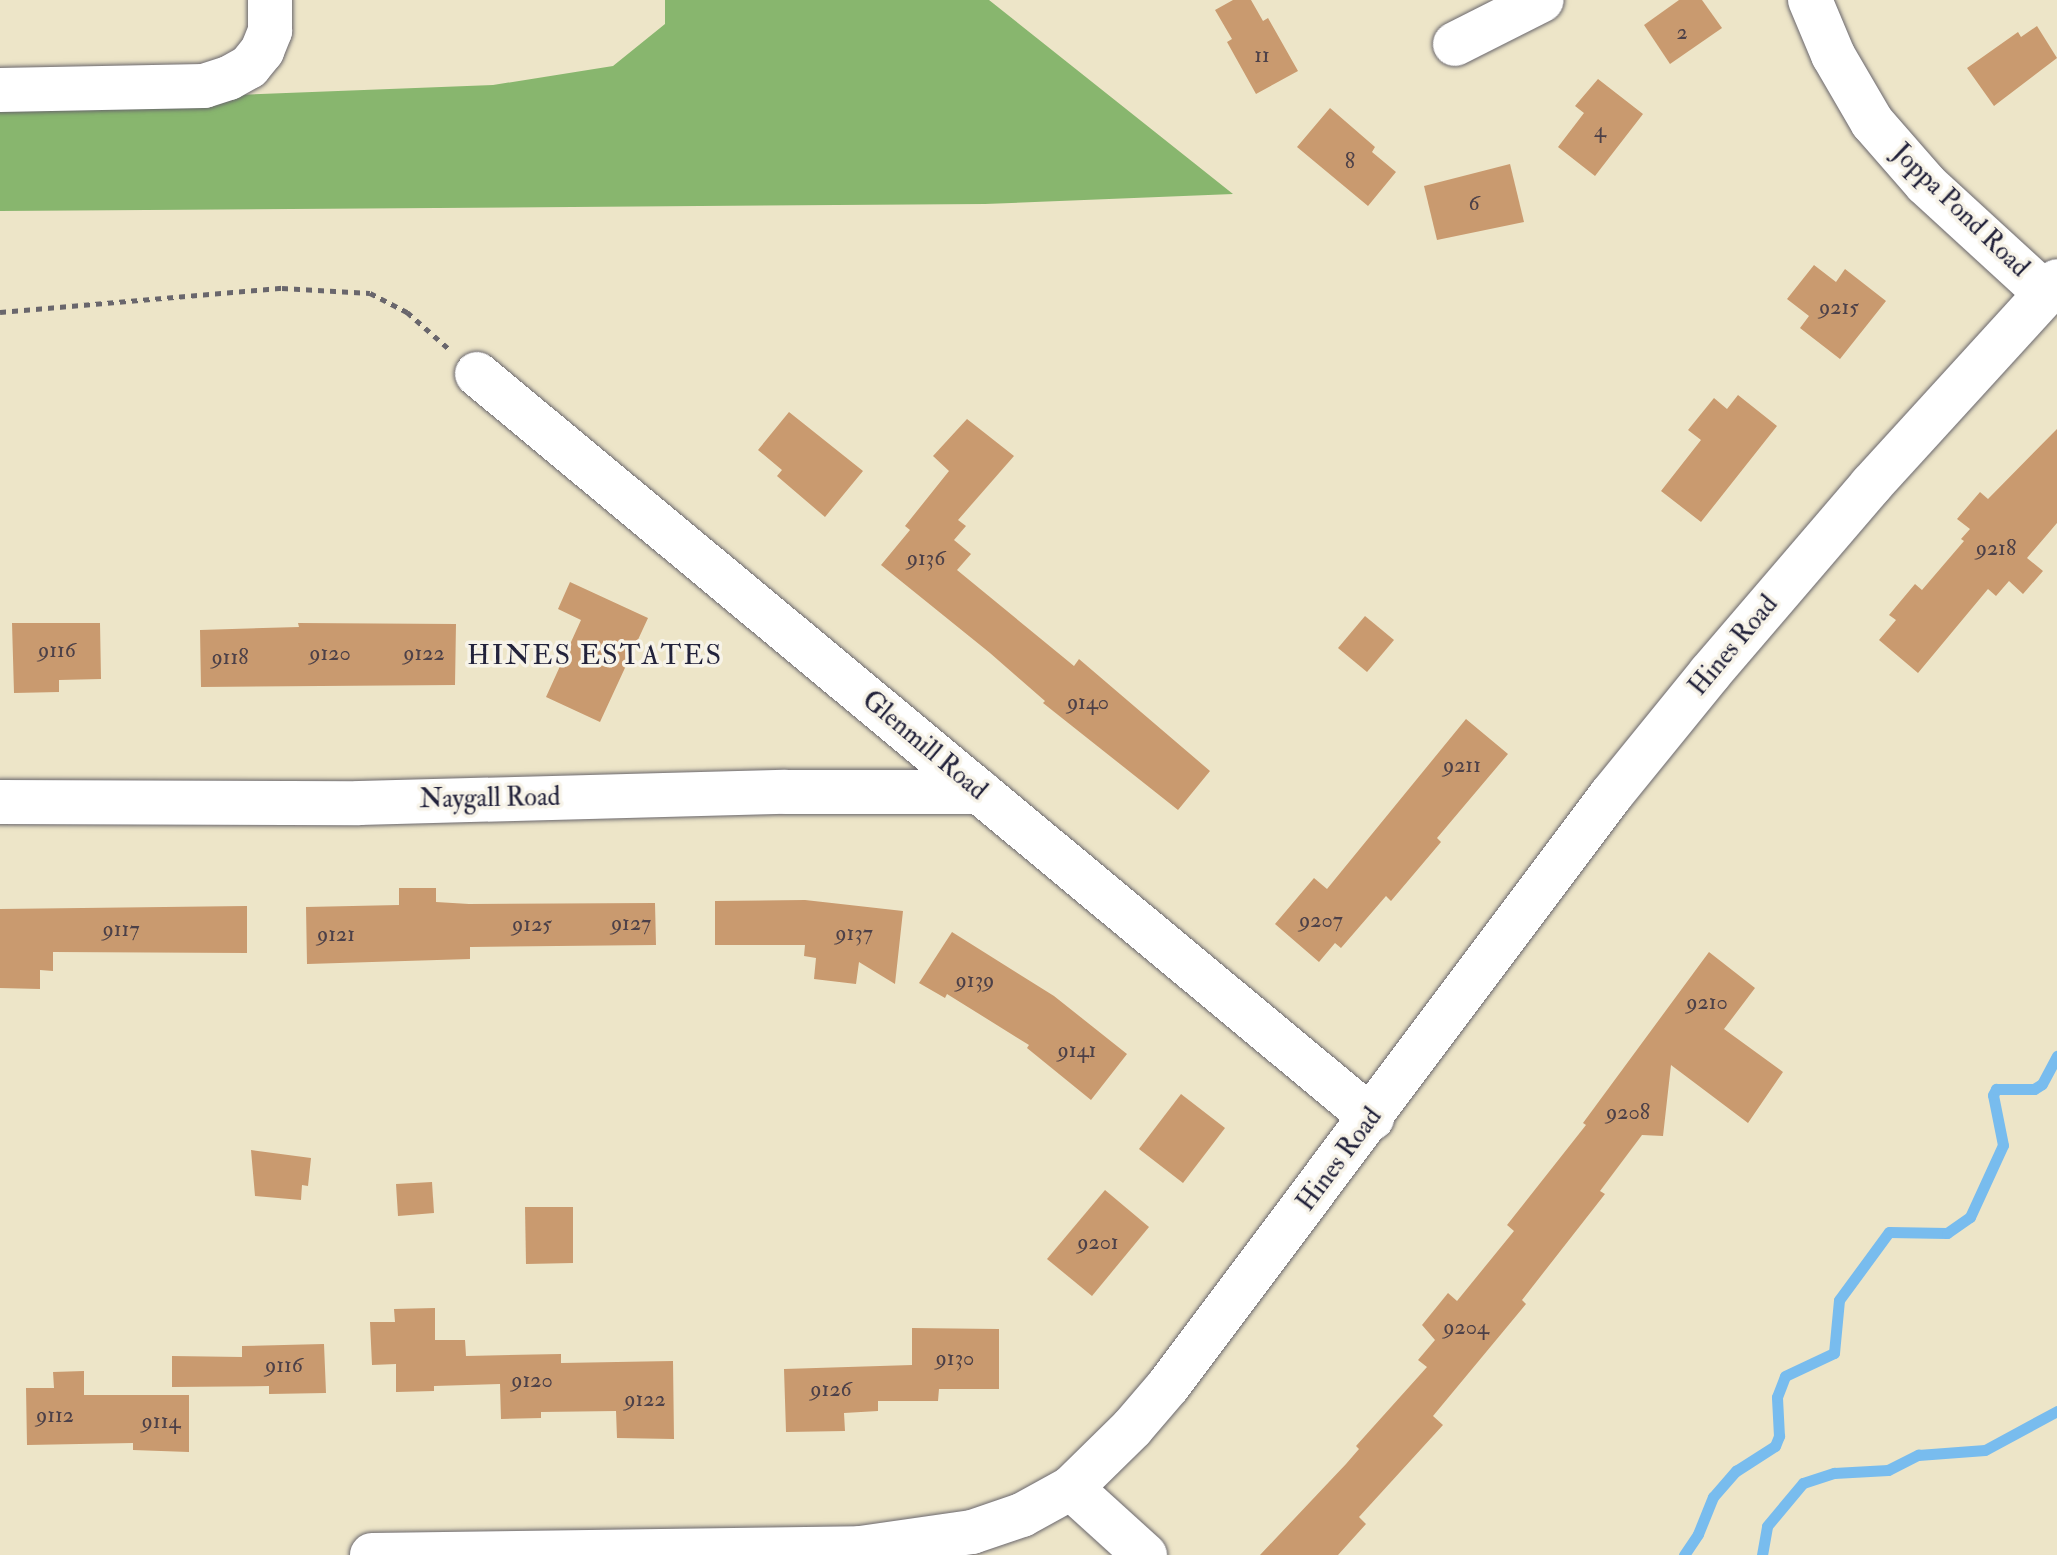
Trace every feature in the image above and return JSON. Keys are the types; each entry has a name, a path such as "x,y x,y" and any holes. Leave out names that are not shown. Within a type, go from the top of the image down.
{"street":[{"path":"0,90 204,86 229,78 249,67 262,51 270,31 270,0"},
{"path":"1455,44 1542,0"},
{"name":"Joppa Pond Road","path":"1810,0 1833,55 1872,122 1926,184 2051,287"},
{"name":"Hines Road","path":"372,1555 860,1548 972,1532 1022,1515 1071,1488 1168,1386 1372,1118 1611,795 1710,673 1871,485 2051,287"},
{"name":"Glenmill Road","path":"477,374 1372,1118"},
{"name":"Naygall Road","path":"0,802 359,803 785,792 980,792"},
{"path":"1071,1488 1145,1555"}],"path":[{"path":"0,312 282,288 370,293 407,312 477,374"}],"green space":[{"path":"665,0 989,0 1233,194 985,204 0,211 0,104 493,85 613,66 665,24"}],"building":[{"path":"1233,0 1251,0 1263,21 1268,18 1298,71 1256,94 1227,42 1232,39 1215,10"},
{"path":"1679,0 1702,0 1722,28 1670,64 1644,25"},
{"path":"2037,26 2057,58 1994,106 1967,68 2018,32 2021,37"},
{"path":"1598,79 1643,114 1595,176 1558,147 1584,113 1575,106"},
{"path":"1330,108 1375,147 1372,152 1396,172 1368,206 1297,147"},
{"path":"1510,164 1524,222 1437,240 1424,186"},
{"path":"1814,265 1836,282 1845,269 1886,301 1840,359 1800,328 1809,316 1787,299"},
{"path":"1738,395 1777,426 1701,522 1661,491 1701,440 1688,430 1714,398 1727,409"},
{"path":"789,412 863,471 825,517 777,476 782,470 758,450"},
{"path":"967,419 1014,456 958,520 966,526 954,540 971,554 957,570 1074,666 1079,659 1210,771 1178,810 1043,703 1045,701 990,653 881,565 910,530 905,526 949,471 933,456"},
{"path":"2057,429 2057,523 2027,558 2043,571 2023,594 2009,581 1996,596 1988,589 1918,673 1879,640 1896,620 1889,615 1915,584 1922,590 1964,541 1961,539 1970,529 1957,519 1980,492 1988,499"},
{"path":"570,582 648,618 600,722 546,697 581,620 558,609"},
{"path":"1365,616 1394,640 1367,672 1338,648"},
{"path":"12,623 100,623 101,679 59,680 59,692 14,693"},
{"path":"298,623 456,624 455,685 201,687 200,630 299,627"},
{"path":"1466,719 1508,754 1437,838 1441,842 1391,901 1386,896 1341,948 1335,943 1319,962 1275,924 1314,878 1327,889"},
{"path":"399,888 436,888 436,902 469,904 655,903 656,945 470,947 470,959 307,964 306,907 399,905"},
{"path":"805,900 903,911 895,984 859,962 856,984 814,979 816,958 804,956 805,945 715,945 715,901"},
{"path":"247,906 247,953 53,952 53,971 40,970 40,989 0,988 0,909"},
{"path":"952,932 1054,996 1127,1054 1091,1100 1027,1048 1029,1045 947,994 945,998 919,983"},
{"path":"1709,952 1755,988 1724,1029 1783,1072 1748,1123 1671,1065 1663,1136 1642,1135 1600,1191 1605,1194 1522,1300 1526,1304 1433,1416 1443,1425 1359,1517 1366,1524 1338,1555 1260,1555 1346,1464 1359,1449 1356,1446 1427,1367 1418,1360 1435,1340 1422,1325 1448,1293 1457,1301 1514,1231 1507,1225 1586,1125 1583,1123"},
{"path":"1181,1094 1225,1128 1183,1183 1139,1149"},
{"path":"251,1150 311,1158 308,1186 302,1185 301,1200 255,1196"},
{"path":"432,1182 434,1213 398,1216 396,1184"},
{"path":"1105,1190 1149,1227 1092,1296 1047,1259"},
{"path":"525,1207 573,1207 573,1263 526,1264"},
{"path":"435,1308 435,1340 465,1340 466,1356 561,1354 561,1363 673,1361 674,1439 617,1438 616,1411 541,1412 541,1418 501,1419 500,1384 434,1386 434,1391 396,1392 396,1364 372,1365 370,1322 395,1322 394,1309"},
{"path":"912,1328 999,1329 999,1389 939,1389 938,1401 878,1401 878,1411 844,1413 845,1431 786,1432 784,1369 912,1365"},
{"path":"324,1344 326,1393 269,1394 269,1386 172,1387 172,1356 242,1357 242,1346"},
{"path":"84,1371 84,1395 189,1395 189,1452 133,1450 133,1443 27,1445 26,1388 54,1388 53,1372"}],"waterway":[{"path":"1684,1555 1698,1534 1713,1497 1736,1471 1775,1446 1779,1436 1777,1397 1785,1376 1834,1353 1839,1300 1889,1232 1947,1233 1970,1217 2003,1145 1993,1095 1996,1089 2034,1089 2042,1084 2057,1056"},
{"path":"1762,1555 1767,1526 1803,1483 1834,1473 1888,1470 1918,1455 1985,1450 2057,1411"}],"district":[{"name":"HINES ESTATES","path":"595,656"}]}
